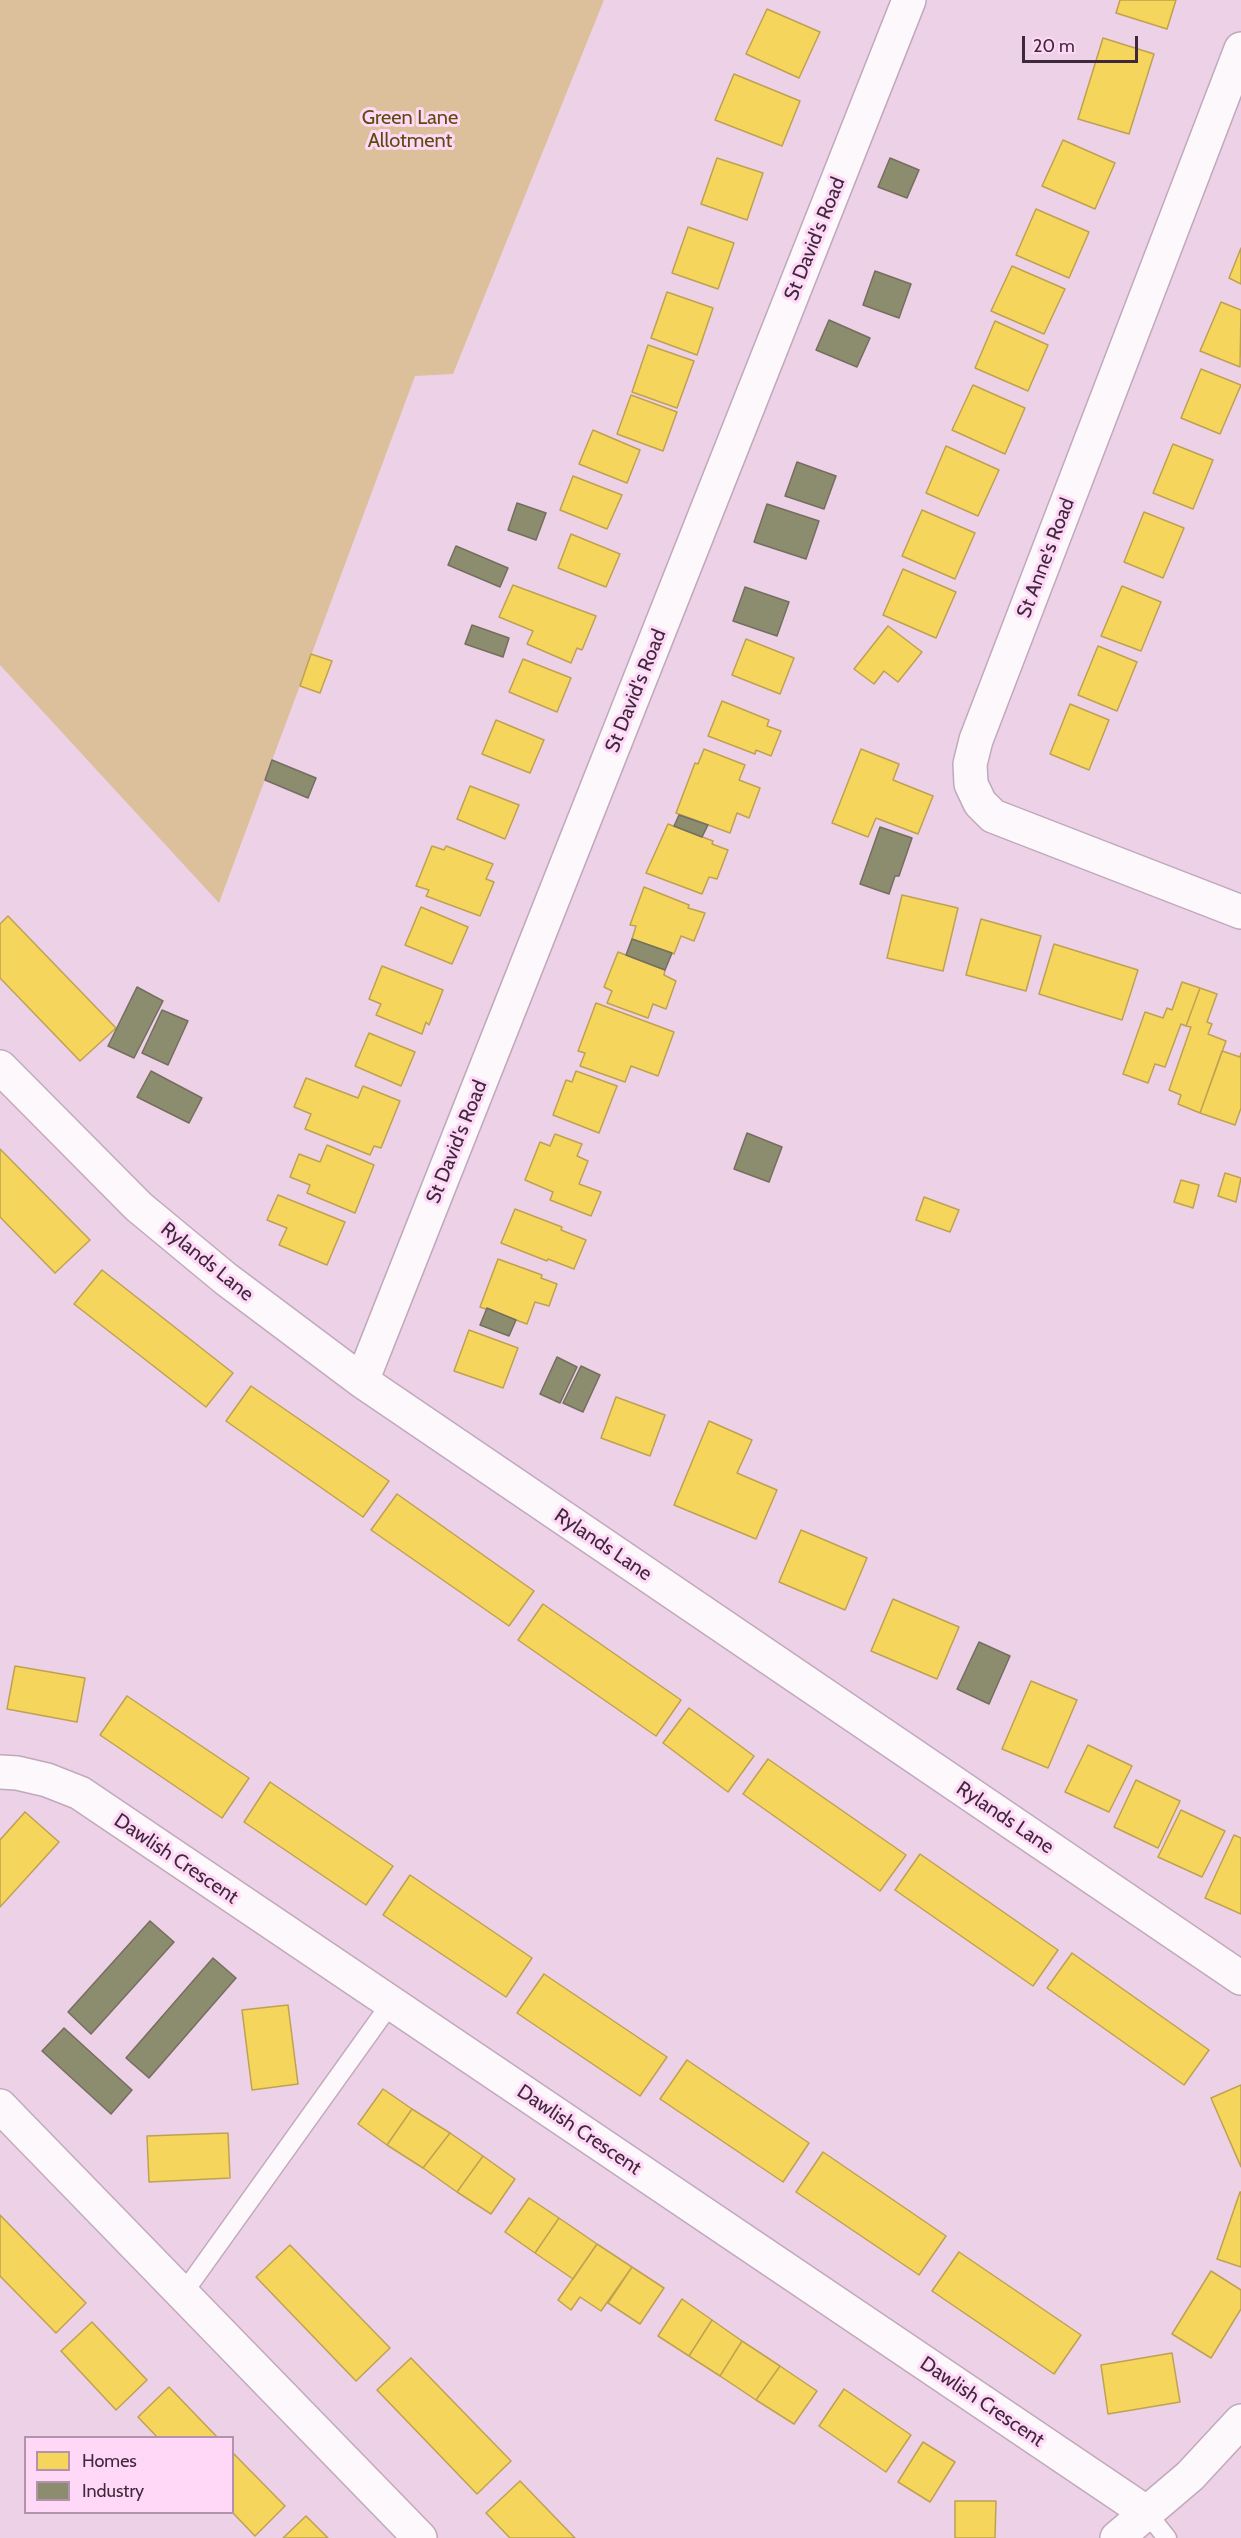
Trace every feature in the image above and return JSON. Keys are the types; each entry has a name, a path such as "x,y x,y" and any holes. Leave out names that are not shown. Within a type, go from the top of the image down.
{"street":[{"name":"St David's Road","path":"362,1381 909,0"},
{"name":"St Anne's Road","path":"1241,49 976,740 970,764 971,784 980,803 993,816 1241,912"},
{"name":"Rylands Lane","path":"0,1067 139,1207 236,1286 362,1381 1241,1978"},
{"name":"Dawlish Crescent","path":"0,1772 17,1773 47,1780 80,1793 1157,2526"},
{"path":"0,2106 420,2538"},
{"path":"1117,2538 1157,2526 1190,2476 1241,2421"}],"lane":[{"path":"182,2295 391,2003"}],"green space":[{"name":"Green Lane Allotment","path":"0,0 604,0 453,374 415,376 219,903 0,665"}],"building: Homes":[{"path":"1120,0 1176,0 1167,29 1116,13"},
{"path":"767,9 820,32 799,78 746,54"},
{"path":"1103,38 1154,54 1129,134 1078,119"},
{"path":"734,74 800,101 782,146 715,120"},
{"path":"1063,140 1115,163 1095,209 1042,186"},
{"path":"717,158 763,173 747,220 701,204"},
{"path":"1036,209 1089,232 1069,278 1016,255"},
{"path":"688,227 734,243 718,289 672,273"},
{"path":"1241,248 1241,284 1229,278"},
{"path":"1012,266 1065,289 1044,334 991,311"},
{"path":"667,292 713,308 697,355 651,338"},
{"path":"1221,302 1241,310 1240,367 1200,351"},
{"path":"995,321 1048,345 1028,391 975,368"},
{"path":"648,345 694,361 677,408 632,392"},
{"path":"1201,369 1241,385 1220,434 1181,418"},
{"path":"973,385 1025,408 1005,454 952,430"},
{"path":"631,395 677,412 663,451 617,434"},
{"path":"593,430 640,450 627,483 579,464"},
{"path":"1173,444 1213,460 1193,509 1153,493"},
{"path":"946,446 999,470 978,516 926,493"},
{"path":"573,476 622,495 607,529 560,510"},
{"path":"922,510 975,533 955,579 902,556"},
{"path":"1144,512 1184,528 1163,578 1124,562"},
{"path":"571,534 620,554 606,587 558,568"},
{"path":"903,569 956,592 936,638 883,615"},
{"path":"513,585 596,616 582,650 577,648 571,663 527,644 533,631 499,617"},
{"path":"1122,586 1161,602 1141,651 1101,636"},
{"path":"888,626 922,652 898,682 884,671 874,684 854,669"},
{"path":"746,639 794,658 780,694 732,675"},
{"path":"1098,646 1137,662 1117,711 1078,695"},
{"path":"311,654 332,661 320,693 300,686"},
{"path":"523,659 571,678 557,712 509,692"},
{"path":"722,701 769,720 767,726 781,731 771,756 756,750 755,754 708,736"},
{"path":"1070,704 1109,720 1089,770 1050,754"},
{"path":"496,720 544,740 530,773 482,754"},
{"path":"704,749 745,765 739,780 760,788 749,818 737,813 730,833 676,813 695,763 698,764"},
{"path":"861,749 899,764 893,780 933,796 918,834 876,818 868,837 832,823"},
{"path":"470,786 519,805 505,839 457,819"},
{"path":"668,824 713,841 712,844 728,850 717,879 709,877 702,894 646,873"},
{"path":"432,846 444,850 446,846 493,864 486,879 494,882 480,916 426,896 429,890 416,886"},
{"path":"644,887 689,905 688,908 705,913 694,941 681,936 674,954 632,939 636,926 630,925"},
{"path":"902,895 958,908 943,971 887,958"},
{"path":"421,907 468,927 452,964 405,945"},
{"path":"8,916 116,1028 80,1061 0,978 0,924"},
{"path":"981,919 1041,936 1026,991 966,975"},
{"path":"1054,944 1138,970 1122,1020 1039,994"},
{"path":"618,952 665,970 664,975 676,981 666,1009 653,1004 648,1018 607,1003 612,991 604,987"},
{"path":"382,966 443,990 429,1025 426,1022 422,1034 376,1015 381,1004 369,999"},
{"path":"1182,982 1200,988 1186,1026 1181,1024 1165,1067 1155,1064 1148,1083 1123,1074 1145,1012 1163,1018 1167,1008 1172,1010"},
{"path":"1200,988 1217,994 1207,1022 1212,1024 1208,1034 1226,1041 1200,1113 1178,1104 1181,1095 1169,1090 1191,1027 1186,1026"},
{"path":"596,1003 674,1032 658,1076 631,1066 625,1082 580,1066 585,1053 578,1051"},
{"path":"369,1033 415,1052 401,1086 355,1066"},
{"path":"1222,1051 1240,1057 1241,1053 1241,1108 1235,1125 1200,1113"},
{"path":"576,1071 617,1086 599,1133 553,1115 566,1080 572,1082"},
{"path":"306,1078 358,1098 363,1086 400,1101 381,1148 374,1146 370,1155 305,1129 311,1114 294,1107"},
{"path":"555,1134 582,1144 577,1156 588,1161 579,1184 601,1192 591,1216 550,1200 553,1192 525,1180 540,1142 550,1146"},
{"path":"327,1145 374,1165 355,1213 307,1193 310,1185 290,1177 299,1154 320,1162"},
{"path":"0,1149 90,1240 55,1273 0,1217"},
{"path":"1225,1173 1241,1178 1236,1202 1218,1196"},
{"path":"1181,1180 1199,1185 1193,1208 1174,1202"},
{"path":"278,1195 345,1222 327,1265 279,1245 287,1228 267,1220"},
{"path":"924,1197 959,1210 950,1232 916,1220"},
{"path":"515,1209 562,1227 561,1230 586,1240 574,1269 501,1243"},
{"path":"498,1259 542,1275 541,1278 557,1284 549,1306 535,1302 527,1324 480,1307"},
{"path":"102,1270 233,1373 206,1407 74,1304"},
{"path":"469,1330 518,1348 503,1388 454,1371"},
{"path":"251,1386 389,1481 363,1517 226,1421"},
{"path":"616,1397 665,1415 650,1456 601,1438"},
{"path":"709,1421 752,1440 737,1473 777,1490 756,1539 674,1505"},
{"path":"397,1494 534,1591 509,1626 371,1530"},
{"path":"801,1530 867,1558 845,1610 779,1582"},
{"path":"893,1599 959,1627 937,1679 871,1651"},
{"path":"543,1604 681,1700 656,1736 518,1640"},
{"path":"15,1666 85,1678 77,1722 7,1709"},
{"path":"1031,1681 1077,1700 1048,1768 1002,1749"},
{"path":"127,1696 249,1778 222,1818 100,1735"},
{"path":"689,1708 754,1756 728,1792 663,1743"},
{"path":"1088,1745 1132,1766 1109,1812 1065,1792"},
{"path":"768,1759 906,1855 880,1891 743,1794"},
{"path":"1136,1780 1180,1801 1158,1848 1114,1827"},
{"path":"270,1782 393,1866 366,1905 244,1822"},
{"path":"1181,1810 1225,1831 1202,1877 1158,1857"},
{"path":"25,1812 59,1842 0,1907 0,1840"},
{"path":"1234,1835 1241,1838 1241,1914 1205,1898"},
{"path":"920,1854 1058,1950 1033,1986 895,1890"},
{"path":"410,1875 532,1958 506,1997 383,1915"},
{"path":"1072,1953 1209,2050 1184,2085 1047,1988"},
{"path":"544,1974 667,2057 640,2096 517,2013"},
{"path":"288,2005 298,2084 252,2090 242,2010"},
{"path":"687,2060 809,2143 783,2182 660,2099"},
{"path":"1241,2085 1241,2167 1211,2098"},
{"path":"383,2089 412,2109 387,2145 358,2124"},
{"path":"412,2109 450,2133 423,2168 387,2145"},
{"path":"228,2133 230,2178 149,2182 147,2136"},
{"path":"450,2133 483,2156 457,2192 423,2168"},
{"path":"823,2152 946,2236 919,2275 796,2192"},
{"path":"483,2156 515,2179 491,2214 457,2192"},
{"path":"1241,2192 1241,2267 1217,2259"},
{"path":"529,2198 559,2218 535,2253 505,2232"},
{"path":"0,2215 86,2303 56,2333 0,2276"},
{"path":"559,2218 597,2244 573,2279 535,2253"},
{"path":"597,2244 632,2267 601,2311 580,2297 571,2310 558,2300"},
{"path":"290,2245 390,2348 356,2381 256,2277"},
{"path":"959,2252 1081,2335 1054,2374 932,2291"},
{"path":"632,2267 664,2288 640,2324 608,2303"},
{"path":"1211,2271 1241,2290 1241,2309 1211,2358 1172,2334"},
{"path":"682,2299 712,2320 689,2356 658,2336"},
{"path":"712,2320 742,2341 720,2376 689,2356"},
{"path":"92,2322 147,2380 116,2410 61,2351"},
{"path":"742,2341 780,2366 756,2400 720,2376"},
{"path":"1172,2353 1180,2402 1108,2414 1101,2365"},
{"path":"411,2358 511,2461 477,2494 377,2390"},
{"path":"780,2366 817,2391 794,2424 756,2400"},
{"path":"169,2387 216,2436 156,2436 138,2417"},
{"path":"844,2389 911,2435 886,2472 819,2426"},
{"path":"923,2442 955,2462 930,2502 898,2482"},
{"path":"234,2454 285,2506 255,2536 234,2514"},
{"path":"520,2481 575,2538 510,2538 486,2513"},
{"path":"955,2501 996,2501 995,2538 955,2538"},
{"path":"306,2516 328,2538 283,2538"}],"building: Industry":[{"path":"890,158 919,170 907,198 878,187"},
{"path":"875,271 911,284 899,318 863,305"},
{"path":"829,320 870,338 857,367 816,350"},
{"path":"797,462 836,476 824,509 785,496"},
{"path":"517,503 546,513 536,540 508,530"},
{"path":"767,504 819,521 806,559 754,542"},
{"path":"456,546 508,568 500,587 448,565"},
{"path":"745,587 789,602 777,636 733,621"},
{"path":"472,625 509,638 503,657 465,644"},
{"path":"272,760 316,778 308,798 265,780"},
{"path":"679,815 708,825 702,837 674,826"},
{"path":"880,827 912,838 899,876 895,876 889,894 860,884"},
{"path":"632,939 672,953 665,970 626,955"},
{"path":"137,987 163,1001 134,1058 108,1046"},
{"path":"162,1010 188,1021 168,1065 142,1053"},
{"path":"151,1071 202,1098 189,1123 137,1097"},
{"path":"747,1133 782,1147 769,1182 734,1169"},
{"path":"487,1308 516,1320 509,1336 480,1325"},
{"path":"557,1357 577,1367 560,1403 540,1394"},
{"path":"581,1366 600,1375 583,1412 563,1403"},
{"path":"979,1642 1010,1656 989,1704 957,1689"},
{"path":"150,1921 174,1942 91,2034 68,2012"},
{"path":"213,1958 236,1978 149,2078 126,2058"},
{"path":"64,2028 132,2090 111,2114 42,2051"}]}
